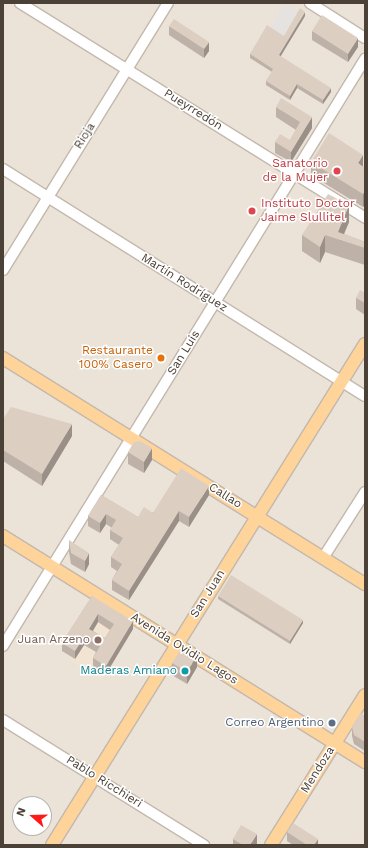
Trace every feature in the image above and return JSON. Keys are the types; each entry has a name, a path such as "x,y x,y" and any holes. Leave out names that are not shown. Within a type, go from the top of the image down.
{"main road":[{"name":"San Juan","path":"52,845 365,344"},
{"name":"Callao","path":"3,358 365,584"},
{"name":"Avenida Ovidio Lagos","path":"3,536 365,762"},
{"name":"Mendoza","path":"271,845 365,695"}],"street":[{"name":"Pueyrredón","path":"20,3 365,218"},
{"name":"Rioja","path":"3,270 168,3"},
{"path":"310,3 365,38"},
{"name":"San Luis","path":"3,646 365,59"},
{"name":"Martín Rodríguez","path":"3,169 365,396"},
{"path":"323,558 365,492"},
{"name":"Pablo Ricchieri","path":"3,720 204,845"}],"shaded area":[{"path":"3,3 365,3 365,845 3,845"},
{"path":"285,3 305,16 279,59 331,92 323,104 250,58"},
{"name":"Juan Arzeno","path":"92,604 133,629 102,680 69,660 71,657 62,651"}],"building":[{"path":"300,8 305,12 279,55 331,88 323,100 297,84 290,96 266,81 273,69 250,54 267,25 284,36"},
{"path":"322,15 358,38 348,54 312,31"},
{"path":"174,19 209,42 204,49 169,26"},
{"path":"281,98 312,117 291,152 275,142 280,134 290,140 300,122 276,107"},
{"path":"329,133 363,155 358,163 365,168 365,191 363,194 311,162"},
{"path":"328,194 349,205 338,232 365,242 365,248 325,235 320,247 302,235"},
{"path":"360,290 365,293 365,303 356,298"},
{"path":"11,407 72,424 42,474 3,450 3,419"},
{"path":"140,441 152,448 144,462 128,452 134,442"},
{"path":"181,468 209,486 189,517 179,511 129,591 112,580 122,564 111,557 123,538 110,530 116,520 106,514 100,523 88,516 101,495 138,517 144,507 153,513"},
{"path":"69,540 89,553 85,561 71,553"},
{"path":"231,575 303,620 290,641 218,596"},
{"path":"92,596 133,621 106,666 93,658 100,646 84,637 75,651 62,643","holes":["98,614 114,624 105,638 89,629"]},
{"path":"186,649 197,655 187,672 172,663 181,650"},
{"path":"361,713 365,716 365,742 354,735 352,727"},
{"path":"293,823 318,839 314,845 307,845 287,832"},
{"path":"241,825 257,834 250,845 243,845 233,839"}],"place":[{"name":"Sanatorio de la Mujer","path":"337,171"},
{"name":"Instituto Doctor Jaime Slullitel","path":"252,211"},
{"name":"Restaurante 100% Casero","path":"161,358"},
{"name":"Juan Arzeno","path":"98,640"},
{"name":"Maderas Amiano","path":"185,671"},
{"name":"Correo Argentino","path":"332,723"}]}
